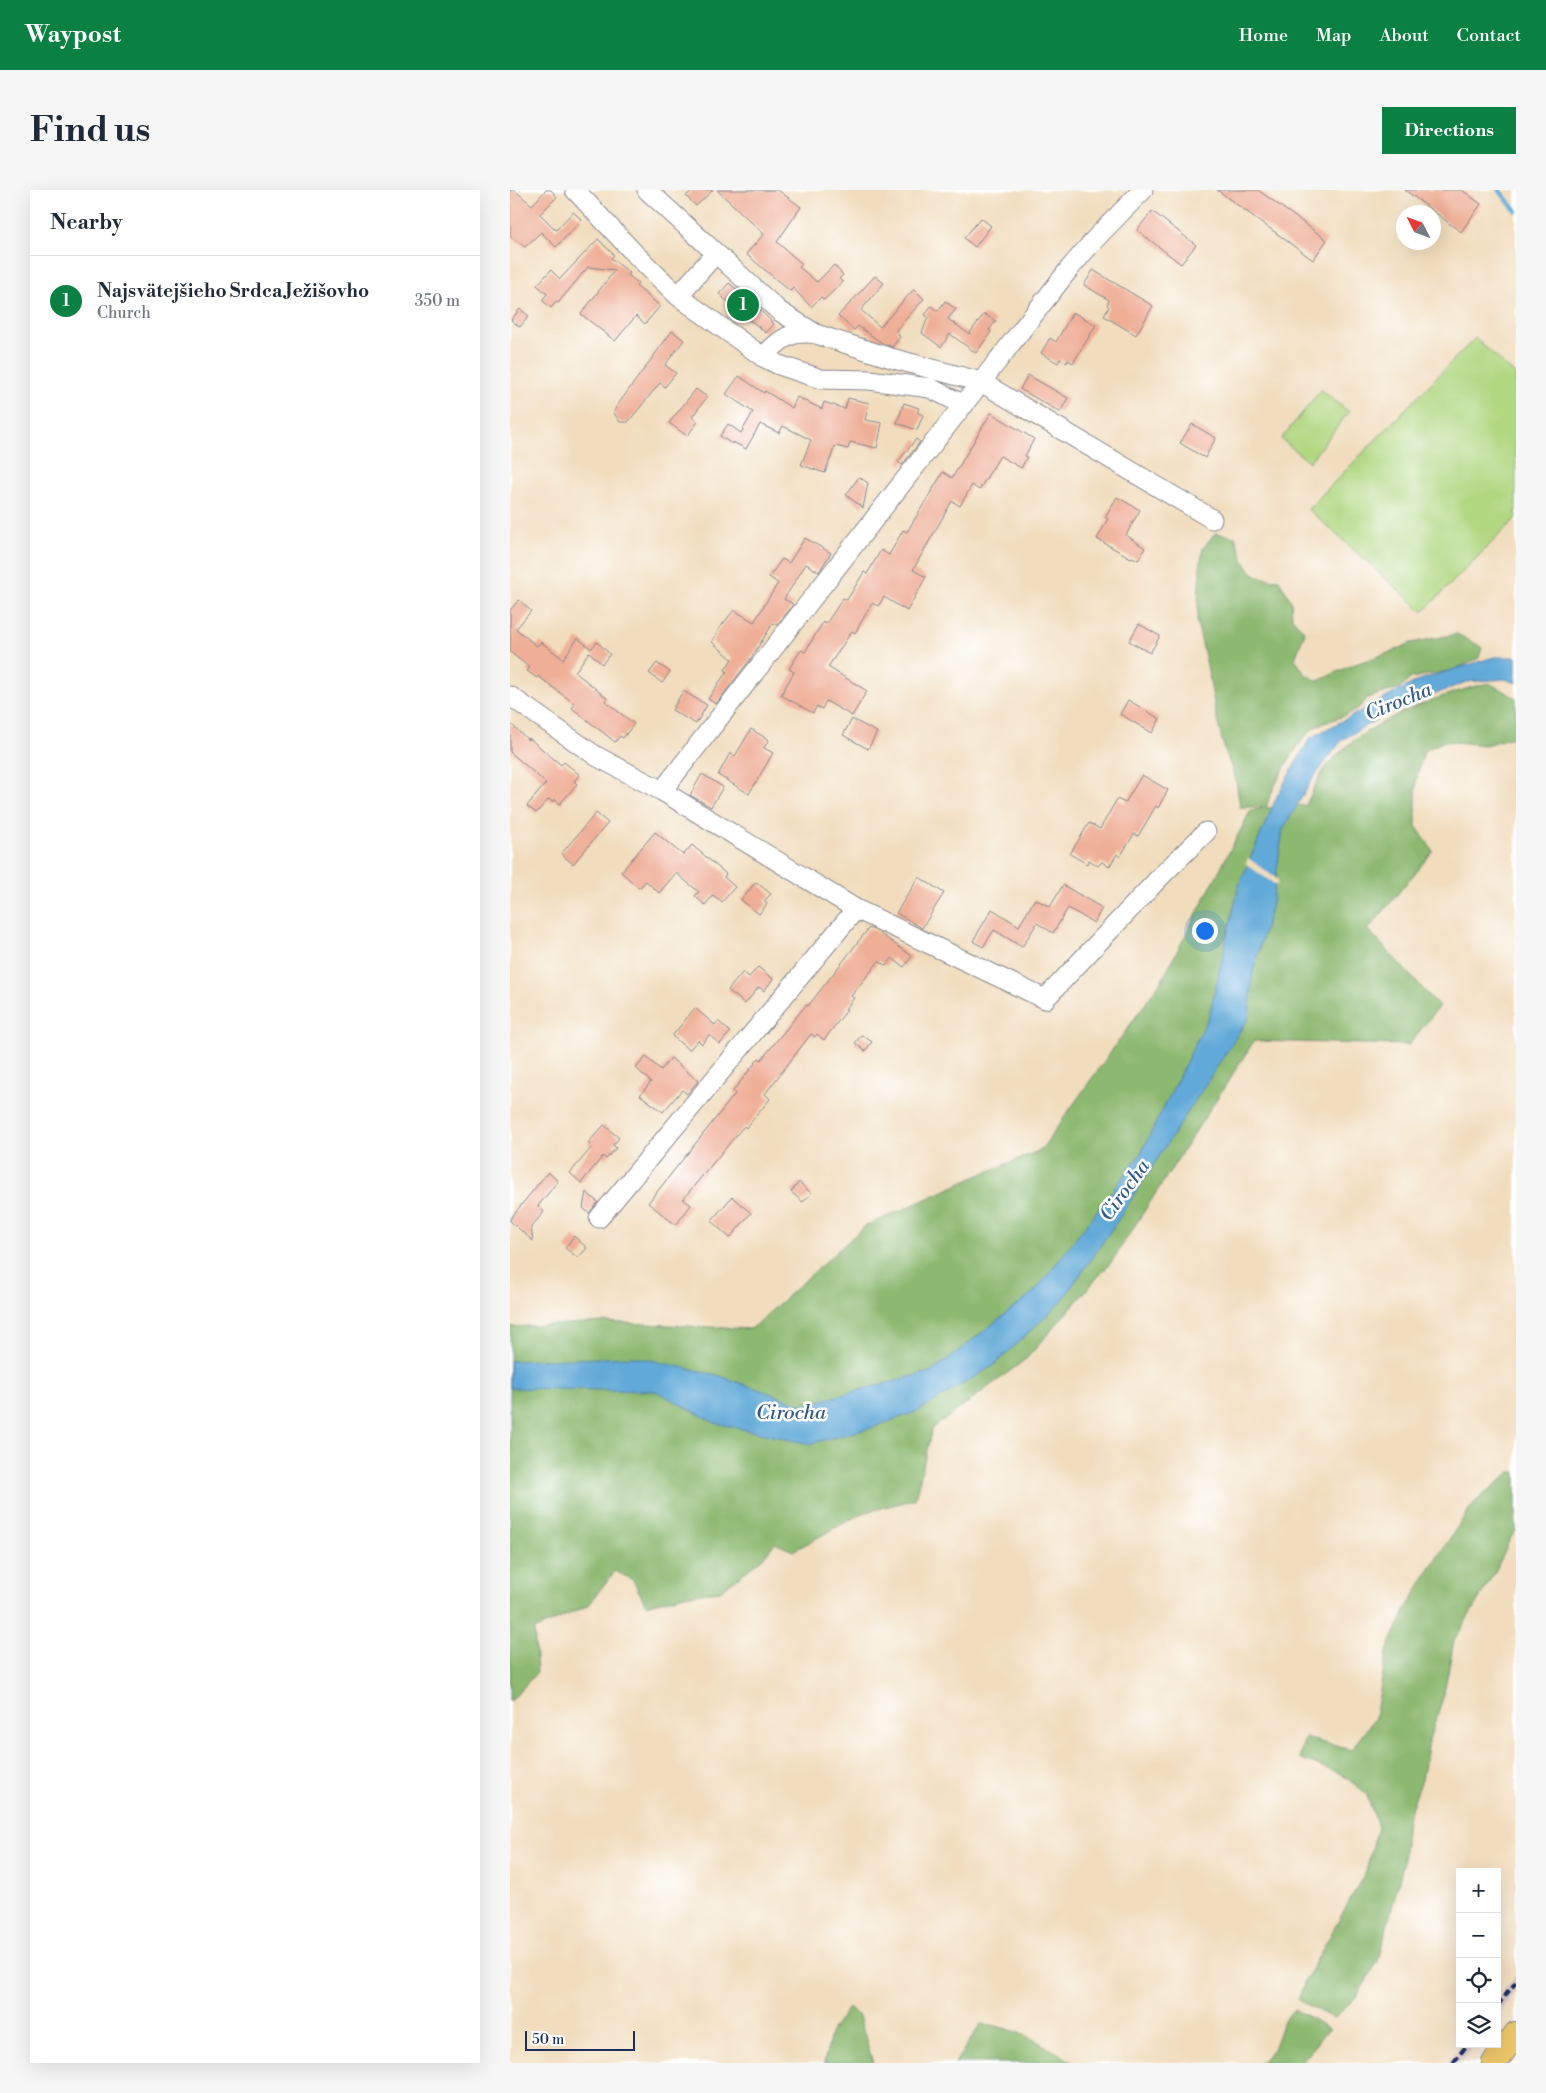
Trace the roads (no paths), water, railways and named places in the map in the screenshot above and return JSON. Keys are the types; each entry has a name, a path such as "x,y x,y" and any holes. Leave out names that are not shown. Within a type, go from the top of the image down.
{"main road":[{"path":"1494,2063 1516,2034"}],"street":[{"path":"575,190 635,254 678,296 763,357 779,365 821,379 869,380 930,388 964,405"},
{"path":"647,190 779,311 816,334 891,358 981,382 1212,519"},
{"path":"662,791 1076,260 1143,190"},
{"path":"678,296 716,254"},
{"path":"763,357 774,346 795,333 816,334"},
{"path":"510,696 596,756 662,791 856,909 1045,999 1162,875 1206,832"},
{"path":"599,1218 856,909"}],"water":[{"name":"Cirocha","path":"1494,657 1516,657 1516,683 1505,679 1466,682 1387,713 1342,740 1312,780 1283,829 1272,903 1253,971 1249,1017 1118,1220 1061,1302 993,1366 918,1411 874,1427 809,1444 715,1423 656,1391 510,1388 510,1361 636,1357 717,1375 803,1405 933,1371 1036,1290 1140,1155 1209,1016 1239,885 1277,796 1310,738 1419,680"}],"waterway":[{"path":"1499,190 1516,211"}],"railway":[{"path":"1499,2003 1516,1982"},
{"path":"1453,2063 1465,2048"}],"place":[{"name":"Najsvätejšieho Srdca Ježišovho","path":"743,305"}]}
